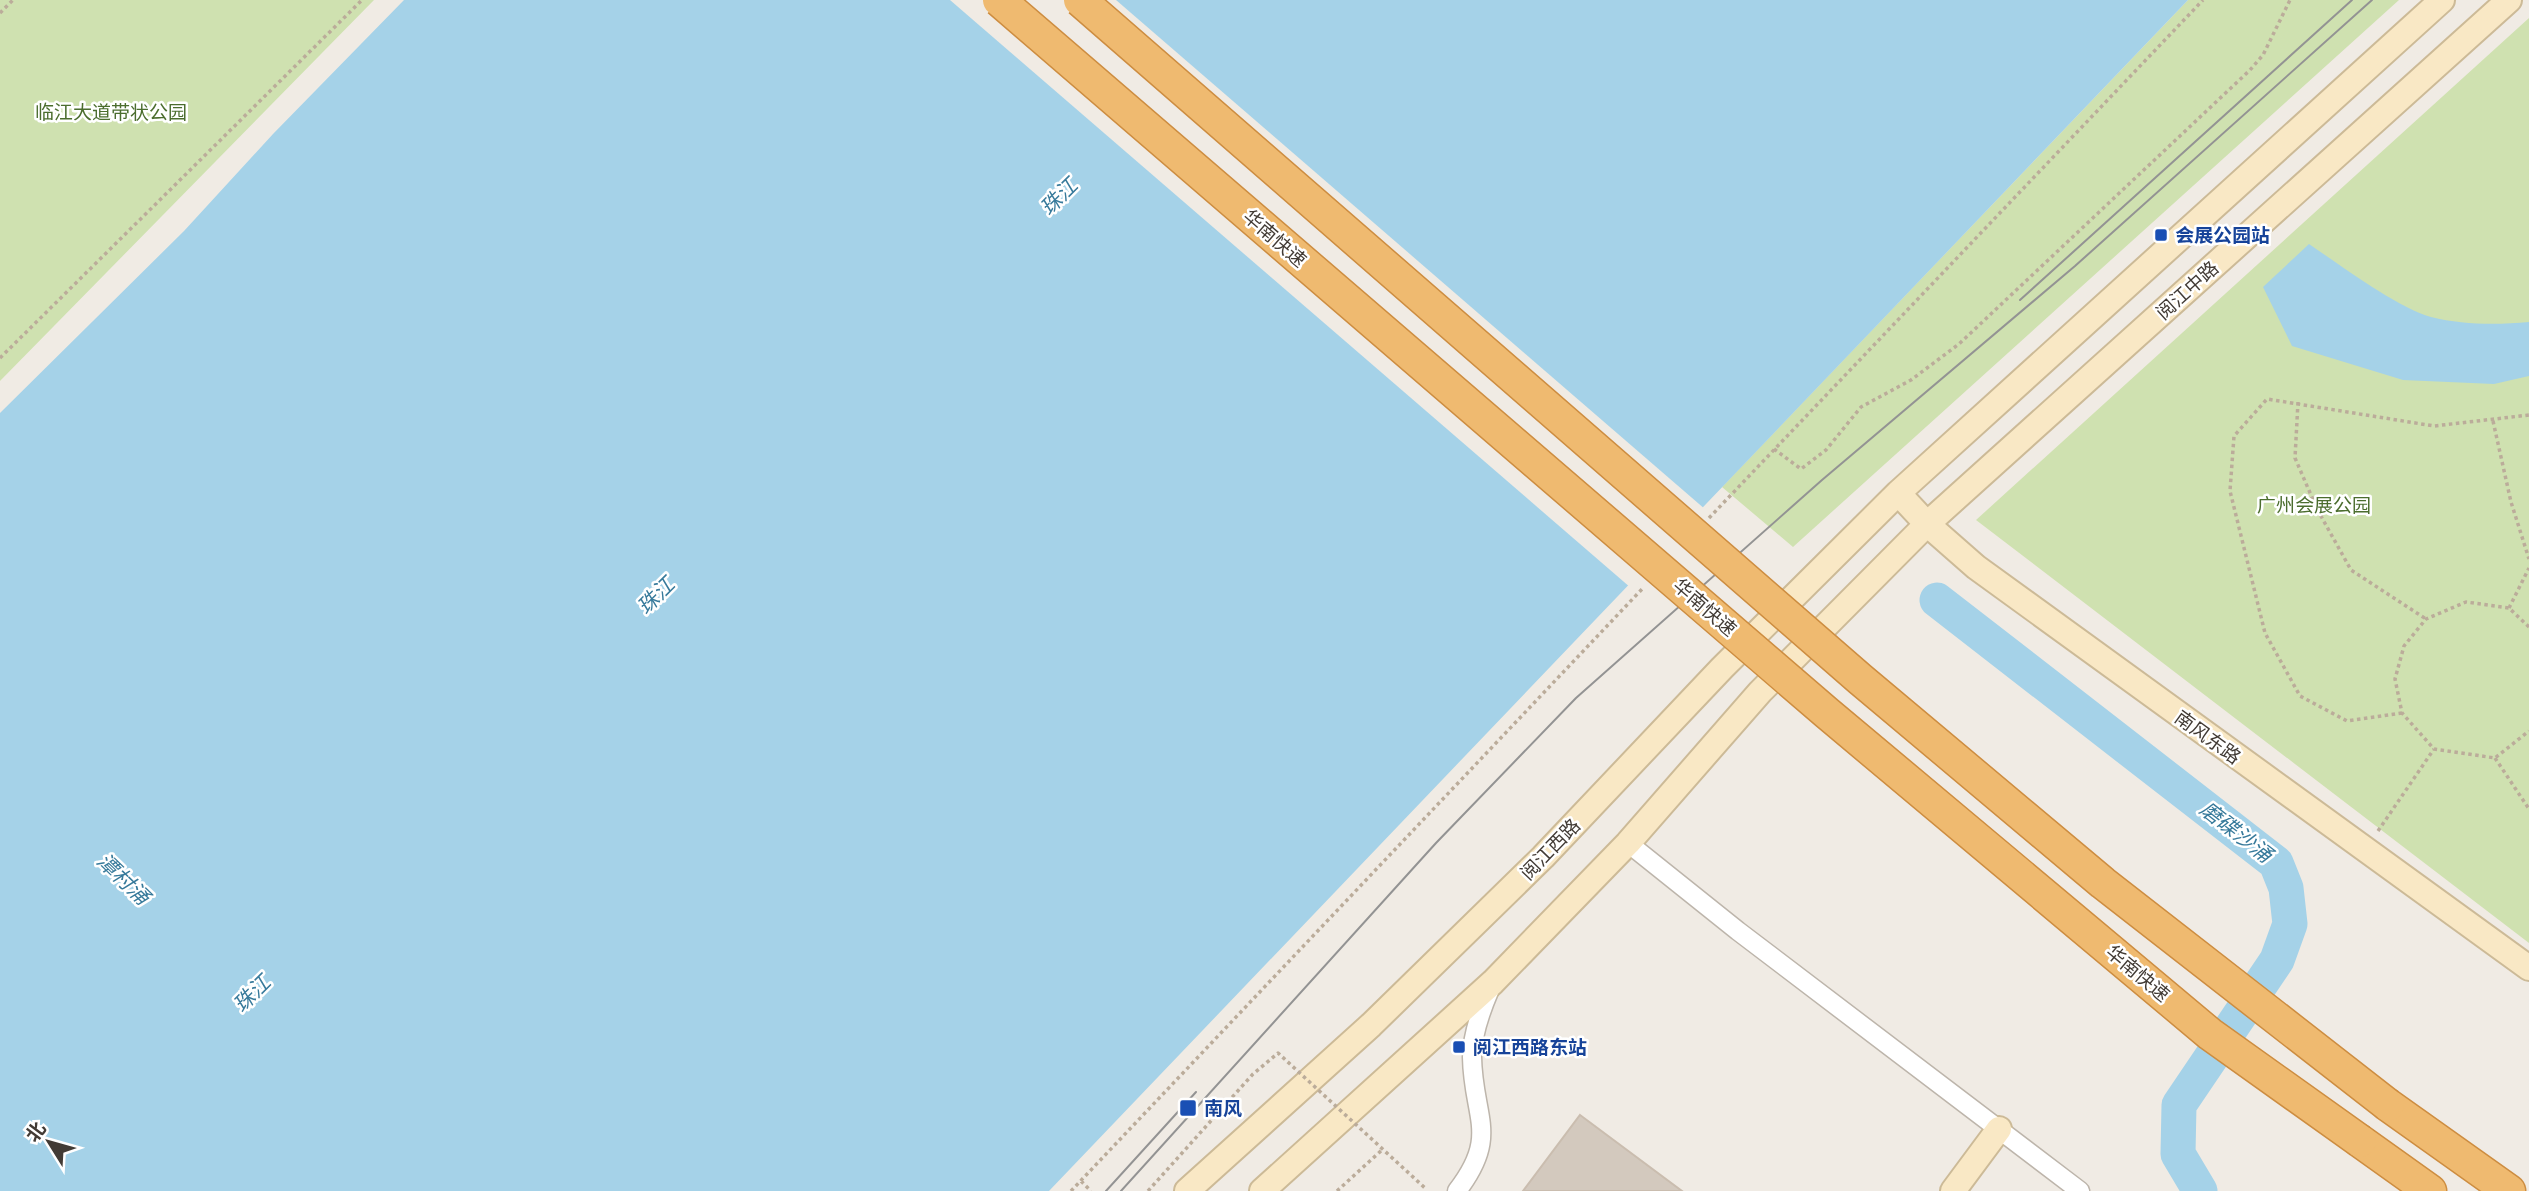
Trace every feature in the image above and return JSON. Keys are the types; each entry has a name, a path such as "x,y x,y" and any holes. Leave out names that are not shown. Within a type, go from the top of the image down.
{"highway":[{"name":"华南快速","path":"999,0 1827,713 2210,1034 2430,1191"},
{"path":"1080,0 1860,680 2103,883 2388,1105 2509,1191"}],"main road":[{"path":"1898,493 2441,0"},
{"name":"阅江中路","path":"1927,524 2509,0"},
{"name":"南风东路","path":"1898,493 1927,524 1976,567 2529,968"},
{"name":"阅江西路","path":"1187,1191 1371,1025 1543,858 1722,668 1898,493"},
{"path":"1262,1191 1493,982 1628,843 1760,692 1927,524"},
{"path":"1953,1191 1998,1129"}],"street":[{"path":"1628,843 2080,1191"},
{"path":"1457,1191 1473,1171 1482,1149 1483,1130 1474,1088 1472,1054 1481,1009 1493,982"}],"path":[{"path":"0,13 13,0"},
{"path":"1704,524 1773,448 2203,0"},
{"path":"1773,448 1801,469 1826,450 1861,407 1911,380 1959,344 2235,86 2263,55 2290,0"},
{"path":"0,358 359,1"},
{"path":"2402,713 2347,721 2300,696 2265,633 2230,491 2234,436 2267,399 2434,426 2529,415"},
{"path":"2298,402 2295,458 2317,509 2351,570 2427,619"},
{"path":"2494,421 2511,502 2529,559"},
{"path":"2509,608 2529,568"},
{"path":"1071,1191 1646,584"},
{"path":"2529,627 2509,608 2466,602 2427,619 2404,646 2395,679 2402,713 2434,749 2495,758 2529,731"},
{"path":"2366,849 2434,749"},
{"path":"2495,758 2529,808"},
{"path":"1148,1191 1253,1074 1279,1052 1425,1188"},
{"path":"1337,1191 1383,1149"},
{"path":"1081,1181 1091,1191"}],"green space":[{"name":"临江大道带状公园","path":"0,0 374,0 0,381"},
{"path":"2188,0 2399,0 1793,547 1722,487"},
{"name":"广州会展公园","path":"2529,18 2529,943 1976,520"}],"water":[{"path":"404,0 2188,0 1049,1191 0,1191 0,413 184,231 273,134"},
{"path":"2309,244 2402,305 2431,317 2480,324 2529,322 2529,376 2494,384 2403,380 2292,346 2263,287"}],"pier":[{"path":"950,0 1116,0 1706,510 1631,588"}],"building":[{"path":"1580,1115 1682,1191 1523,1191"}],"waterway":[{"name":"磨碟沙涌","path":"1937,600 2276,863 2286,888 2290,924 2277,960 2179,1105 2178,1154 2200,1191"}],"tram line":[{"path":"2020,300 2352,0"},
{"path":"1121,1191 1436,843 1576,698 1822,480 2075,266 2372,0"},
{"path":"1106,1191 1196,1092"}],"place":[{"name":"会展公园站","path":"2161,235"},
{"name":"阅江西路东站","path":"1459,1047"},
{"name":"南风","path":"1188,1108"}],"water label":[{"name":"珠江","path":"1059,197"},
{"name":"珠江","path":"656,596"},
{"name":"潭村涌","path":"123,879"},
{"name":"珠江","path":"252,994"}]}
